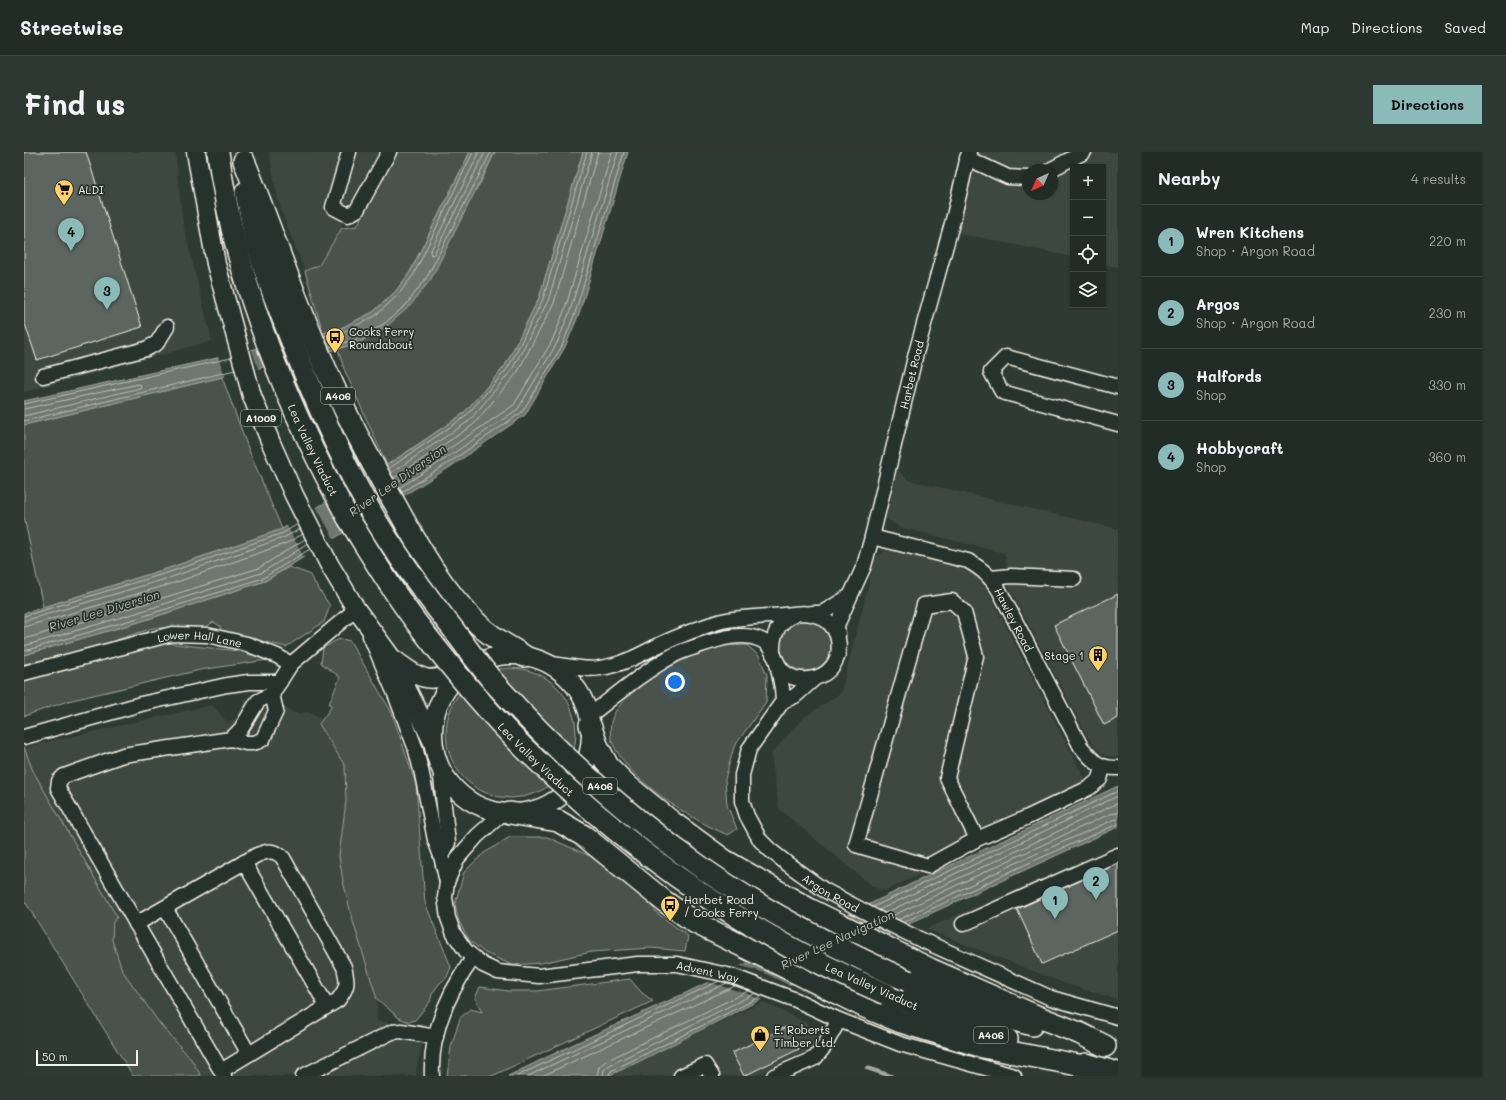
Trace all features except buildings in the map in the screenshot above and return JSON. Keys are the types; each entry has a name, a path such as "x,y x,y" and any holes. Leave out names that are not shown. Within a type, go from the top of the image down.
{"highway":[{"name":"Lea Valley Viaduct","path":"218,152 222,180 238,251 251,294 271,351 294,409 329,483 348,518 380,570 422,630 478,700 520,744 574,795 627,840 698,892 783,944 829,968 886,994 987,1033 1108,1071"},
{"name":"A406","path":"244,156 246,191 263,232 335,389 373,466 425,556 456,600 479,625 492,636 524,656"},
{"name":"Lea Valley Viaduct","path":"263,232 269,281 310,388 349,472 376,520 420,588 490,678 578,768 637,819 704,870 790,923 908,982 993,1014 1112,1047"},
{"path":"590,721 597,745 608,766 628,786 672,822 724,860 809,909 930,969 1041,1018 1112,1047"},
{"path":"506,813 558,821 584,836 664,901 694,922 865,1007 901,1022 983,1047 1108,1071"}],"main road":[{"name":"A1009","path":"196,152 216,264 252,396 294,495 329,564 359,613 391,657 433,742"},
{"path":"505,655 524,656 546,663 565,676 580,695 590,721 591,737 587,758 577,779 562,795 546,806 531,811 506,813 490,810 471,802 450,784 440,768 433,742 434,720 438,705 450,684 464,670 490,658 505,655"},
{"name":"A1009","path":"391,657 413,674 429,679 441,678 464,670"}],"street":[{"path":"349,152 333,207 348,216 357,210 389,152"},
{"path":"1058,166 1084,152"},
{"path":"968,155 1008,177 1022,178"},
{"name":"Harbet Road","path":"838,636 837,625 864,566 872,537 916,353 953,220 968,155"},
{"path":"42,376 146,349 157,343 167,327"},
{"path":"1118,387 1006,357 991,372 1002,392 1118,424"},
{"name":"Hawley Road","path":"872,537 968,561 981,568 991,578 1081,747 1096,764 1103,767"},
{"path":"991,578 1011,576 1074,579"},
{"path":"546,663 588,669 599,669 618,664 684,634 721,622 764,615 808,613 822,614 851,596"},
{"path":"977,839 947,778 976,656 964,612 952,601 924,605 856,845 928,866 977,839 1089,788 1100,779 1103,767 1118,768"},
{"path":"231,739 241,729 258,701 272,694 292,664 359,613 395,694 415,747 429,804 435,840 441,856 447,882"},
{"path":"590,721 642,675 675,654 725,637 747,636 761,640 770,646 775,658 784,672 793,677 814,679 824,674 832,667 837,658 839,647 838,636 832,625 823,617 808,613 792,615 783,621 776,631 772,642 775,658 782,688 783,702"},
{"name":"Lower Hall Lane","path":"24,673 172,634 207,635 247,644 277,656 292,664"},
{"name":"Argon Road","path":"814,679 795,696 783,702 749,749 742,775 742,801 747,816 760,840 789,865 824,890 915,937 1051,998 1118,1017"},
{"path":"24,737 141,704 220,687 249,682 280,682"},
{"path":"136,924 244,862 266,852 273,851 282,858 344,967 348,980 345,990 338,1000 249,1054 222,1073 63,798 58,788 59,781 64,776 123,755 231,739 246,743 257,742 263,739 276,711 272,694"},
{"path":"440,768 448,843 441,856"},
{"path":"447,882 457,859 477,836 506,813"},
{"path":"963,924 1118,855"},
{"path":"244,862 327,1006"},
{"name":"Advent Way","path":"447,882 445,898 448,918 454,934 473,958 483,965 498,972 539,976 638,964 677,964 732,976 796,1000 839,1020 900,1044 1014,1076"},
{"path":"165,908 249,1054"},
{"path":"432,1076 433,1050 440,1020 451,993 473,958"},
{"path":"774,1076 815,1058 824,1047 839,1020"},
{"path":"302,1076 392,1032 401,1031 436,1037"},
{"path":"681,1076 705,1064 712,1076"}],"shaded area":[{"path":"24,152 175,152 183,224 212,341 24,392"},
{"path":"269,152 382,152 355,203 345,205 342,228 318,265 305,271 282,214"},
{"path":"397,152 470,152 410,272 395,292 373,312 339,329 327,331 322,329 305,271 319,265 342,228 357,226"},
{"path":"495,152 583,152 539,298 505,366 463,414 387,465 344,369 338,349 362,341 387,326 481,182"},
{"path":"975,152 1118,152 1118,267 1106,265 1106,164 1070,164 1070,256 958,233"},
{"path":"222,377 248,448 282,529 169,568 43,607 24,517 24,425"},
{"path":"898,470 908,480 1118,529 1118,757 1105,756 1096,749 1086,734 1009,587 1005,553 899,527 886,518"},
{"path":"885,550 952,560 963,565 983,582 1092,793 885,890 872,886 779,809 771,754 803,718 841,693 875,559"},
{"path":"289,567 309,574 330,606 324,622 286,647 221,631 220,626 213,622 205,628 153,628 73,654 24,664 24,655 139,622 265,581"},
{"path":"806,619 816,621 824,627 830,635 832,645 830,655 824,663 816,669 806,671 796,669 788,663 782,655 780,645 782,635 788,627 796,621"},
{"path":"342,639 350,641 392,713 416,785 425,903 451,967 447,977 439,984 432,994 430,1002 415,1020 409,1022 399,1018 377,999 352,918 343,881 339,856 346,801 345,766 319,724 332,706 329,704 340,677 321,663 323,648 337,640"},
{"path":"166,643 239,651 267,660 200,670 68,701 24,716 24,680"},
{"path":"747,645 759,656 767,675 766,702 734,747 725,779 727,805 737,829 728,835 697,820 663,798 633,772 621,758 612,742 610,734 611,723 617,709 629,696 643,684 664,670 708,650 726,646"},
{"path":"517,668 530,670 542,675 562,692 569,702 574,714 576,733 574,752 569,764 552,784 542,791 530,796 505,798 492,796 480,791 460,774 453,764 448,752 446,727 448,714 453,702 470,682 480,675 492,670"},
{"path":"246,698 278,704 297,714 308,712 323,719 319,724 345,766 346,798 340,853 343,881 352,918 377,999 377,1021 427,1024 417,1065 416,1076 201,1076 191,1059 160,1024 122,970 112,940 114,920 117,917 33,771 25,747 212,705 228,723 237,717"},
{"path":"24,747 33,771 117,917 113,922 112,940 122,970 160,1024 191,1059 201,1076 133,1076 24,900"},
{"path":"510,837 547,837 590,856 639,892 658,914 688,936 685,951 651,948 591,952 541,963 512,965 485,953 470,941 459,922 455,904 464,872 484,853"},
{"path":"1118,845 1118,999 1066,984 926,929"},
{"path":"630,979 641,992 653,1001 492,1076 447,1076 451,1047 460,1018 470,1009 482,1012 475,998 480,987 508,991 537,991"},
{"path":"763,1002 807,1023 816,1037 815,1044 812,1049 755,1076 606,1076"}],"water":[{"path":"470,152 495,152 431,279 409,307 387,326 362,341 338,349 24,425 24,401 339,329 373,312 395,292 410,272"},
{"name":"River Lee Diversion","path":"583,152 628,152 579,314 565,347 525,415 450,467 265,581 139,622 24,655 24,613 169,568 282,529 401,456 463,414 505,366 539,298"},
{"name":"River Lee Navigation","path":"1118,786 1118,827 921,918 638,1062 608,1076 508,1076 692,990"}],"pier":[{"path":"251,348 259,371 226,379 218,356"},
{"path":"316,506 335,541 305,559 286,524"},
{"path":"739,965 765,973 792,987 765,1001 748,994 705,981"}],"waterway":[{"path":"867,1068 891,1076"}],"place":[{"name":"ALDI","path":"64,206"},
{"name":"Hobbycraft","path":"71,251"},
{"name":"Halfords","path":"107,310"},
{"name":"Cooks Ferry Roundabout","path":"335,354"},
{"name":"Stage 1","path":"1098,672"},
{"name":"Argos","path":"1096,900"},
{"name":"Wren Kitchens","path":"1055,919"},
{"name":"Harbet Road / Cooks Ferry","path":"670,922"},
{"name":"E. Roberts Timber Ltd.","path":"760,1052"}]}
